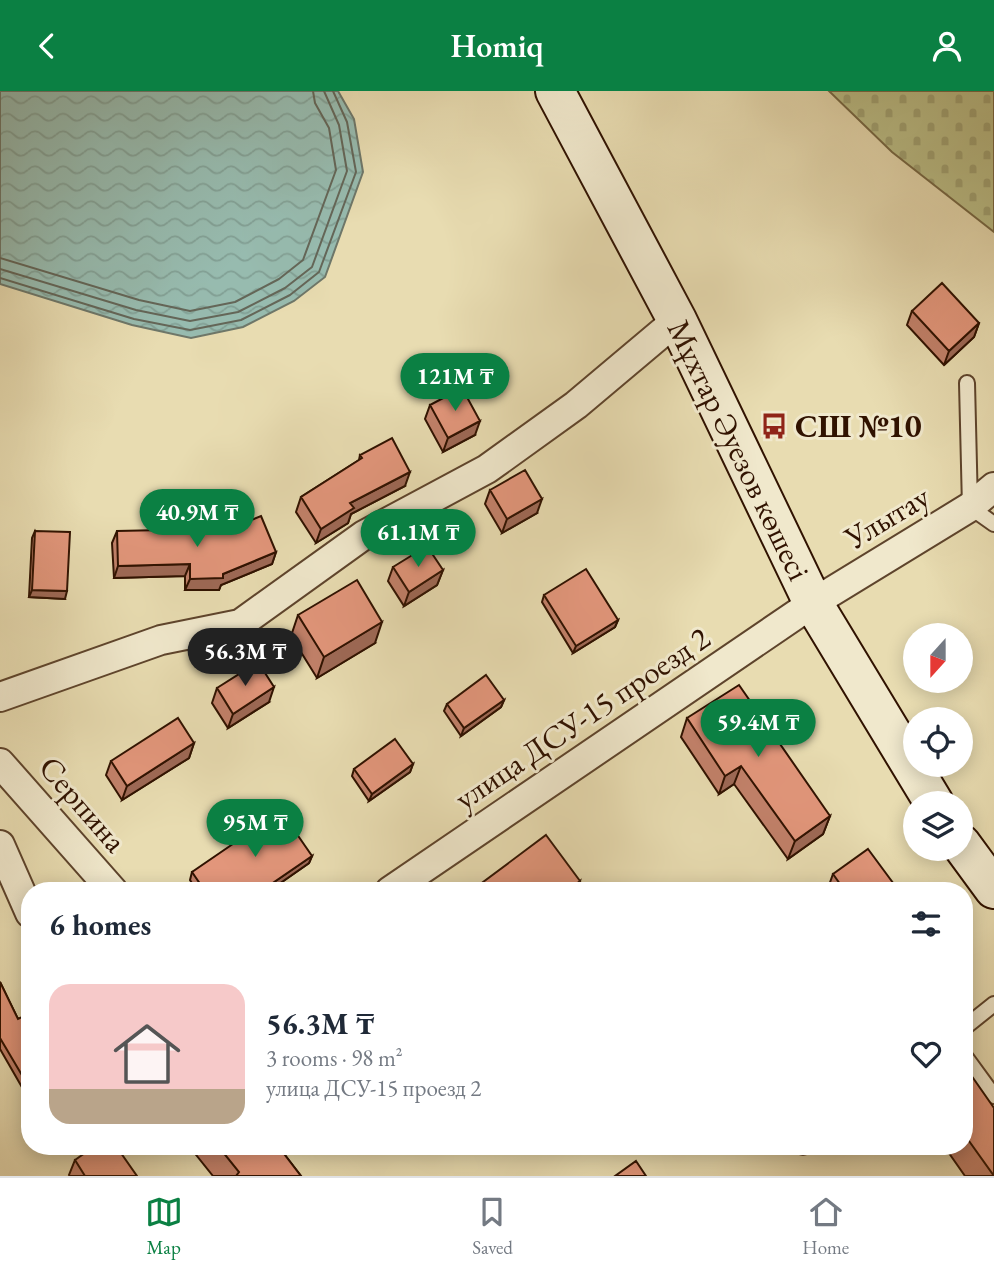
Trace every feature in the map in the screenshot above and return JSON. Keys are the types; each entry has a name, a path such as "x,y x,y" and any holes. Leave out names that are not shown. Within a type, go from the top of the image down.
{"main road":[{"name":"Мұхтар Әуезов көшесі","path":"555,91 677,320 813,603 927,791"},
{"path":"973,860 994,889"}],"street":[{"path":"0,697 162,640 240,624 364,535 487,469 576,405 677,320"},
{"name":"Улытау","path":"813,603 970,507 994,487"},
{"name":"улица ДСУ-15 проезд 2","path":"403,882 813,603"},
{"name":"Серпина","path":"0,763 105,882"},
{"path":"0,845 21,893"}],"lane":[{"path":"967,383 970,507 994,524"},
{"path":"973,1021 994,1005"},
{"path":"973,1067 994,1096"}],"green space":[{"path":"829,91 994,91 994,232 892,152"}],"water":[{"path":"0,91 338,91 354,119 363,172 325,277 294,301 243,327 191,338 132,325 0,284"}],"building":[{"path":"942,283 979,323 949,351 912,311"},
{"path":"462,388 480,421 448,438 430,405"},
{"path":"392,438 410,472 350,503 354,508 321,529 301,497 362,458 360,455"},
{"path":"525,470 542,499 507,519 490,490"},
{"path":"261,516 276,552 223,574 223,578 190,579 190,564 118,566 117,531 163,530 163,534 217,534"},
{"path":"35,531 70,532 67,591 32,590"},
{"path":"427,546 443,570 409,592 393,567"},
{"path":"586,569 618,620 576,646 544,595"},
{"path":"357,580 382,622 324,657 298,615"},
{"path":"258,662 274,687 233,714 217,688"},
{"path":"486,675 504,700 464,728 447,704"},
{"path":"739,685 830,816 795,841 741,766 725,776 687,718"},
{"path":"178,718 194,743 127,786 111,761"},
{"path":"395,739 413,764 372,794 354,769"},
{"path":"281,811 312,856 274,882 199,882 192,872"},
{"path":"546,835 580,881 579,882 483,882"},
{"path":"868,849 892,882 839,882 833,874"},
{"path":"0,982 18,1019 21,1018 21,1074 0,1038"},
{"path":"973,1078 994,1108 994,1176 973,1147"},
{"path":"82,1155 122,1155 137,1176 85,1176 75,1160"},
{"path":"225,1155 285,1155 301,1176 236,1176 239,1172"},
{"path":"636,1161 646,1176 615,1176"}],"place":[{"name":"СШ №10","path":"774,426"}]}
